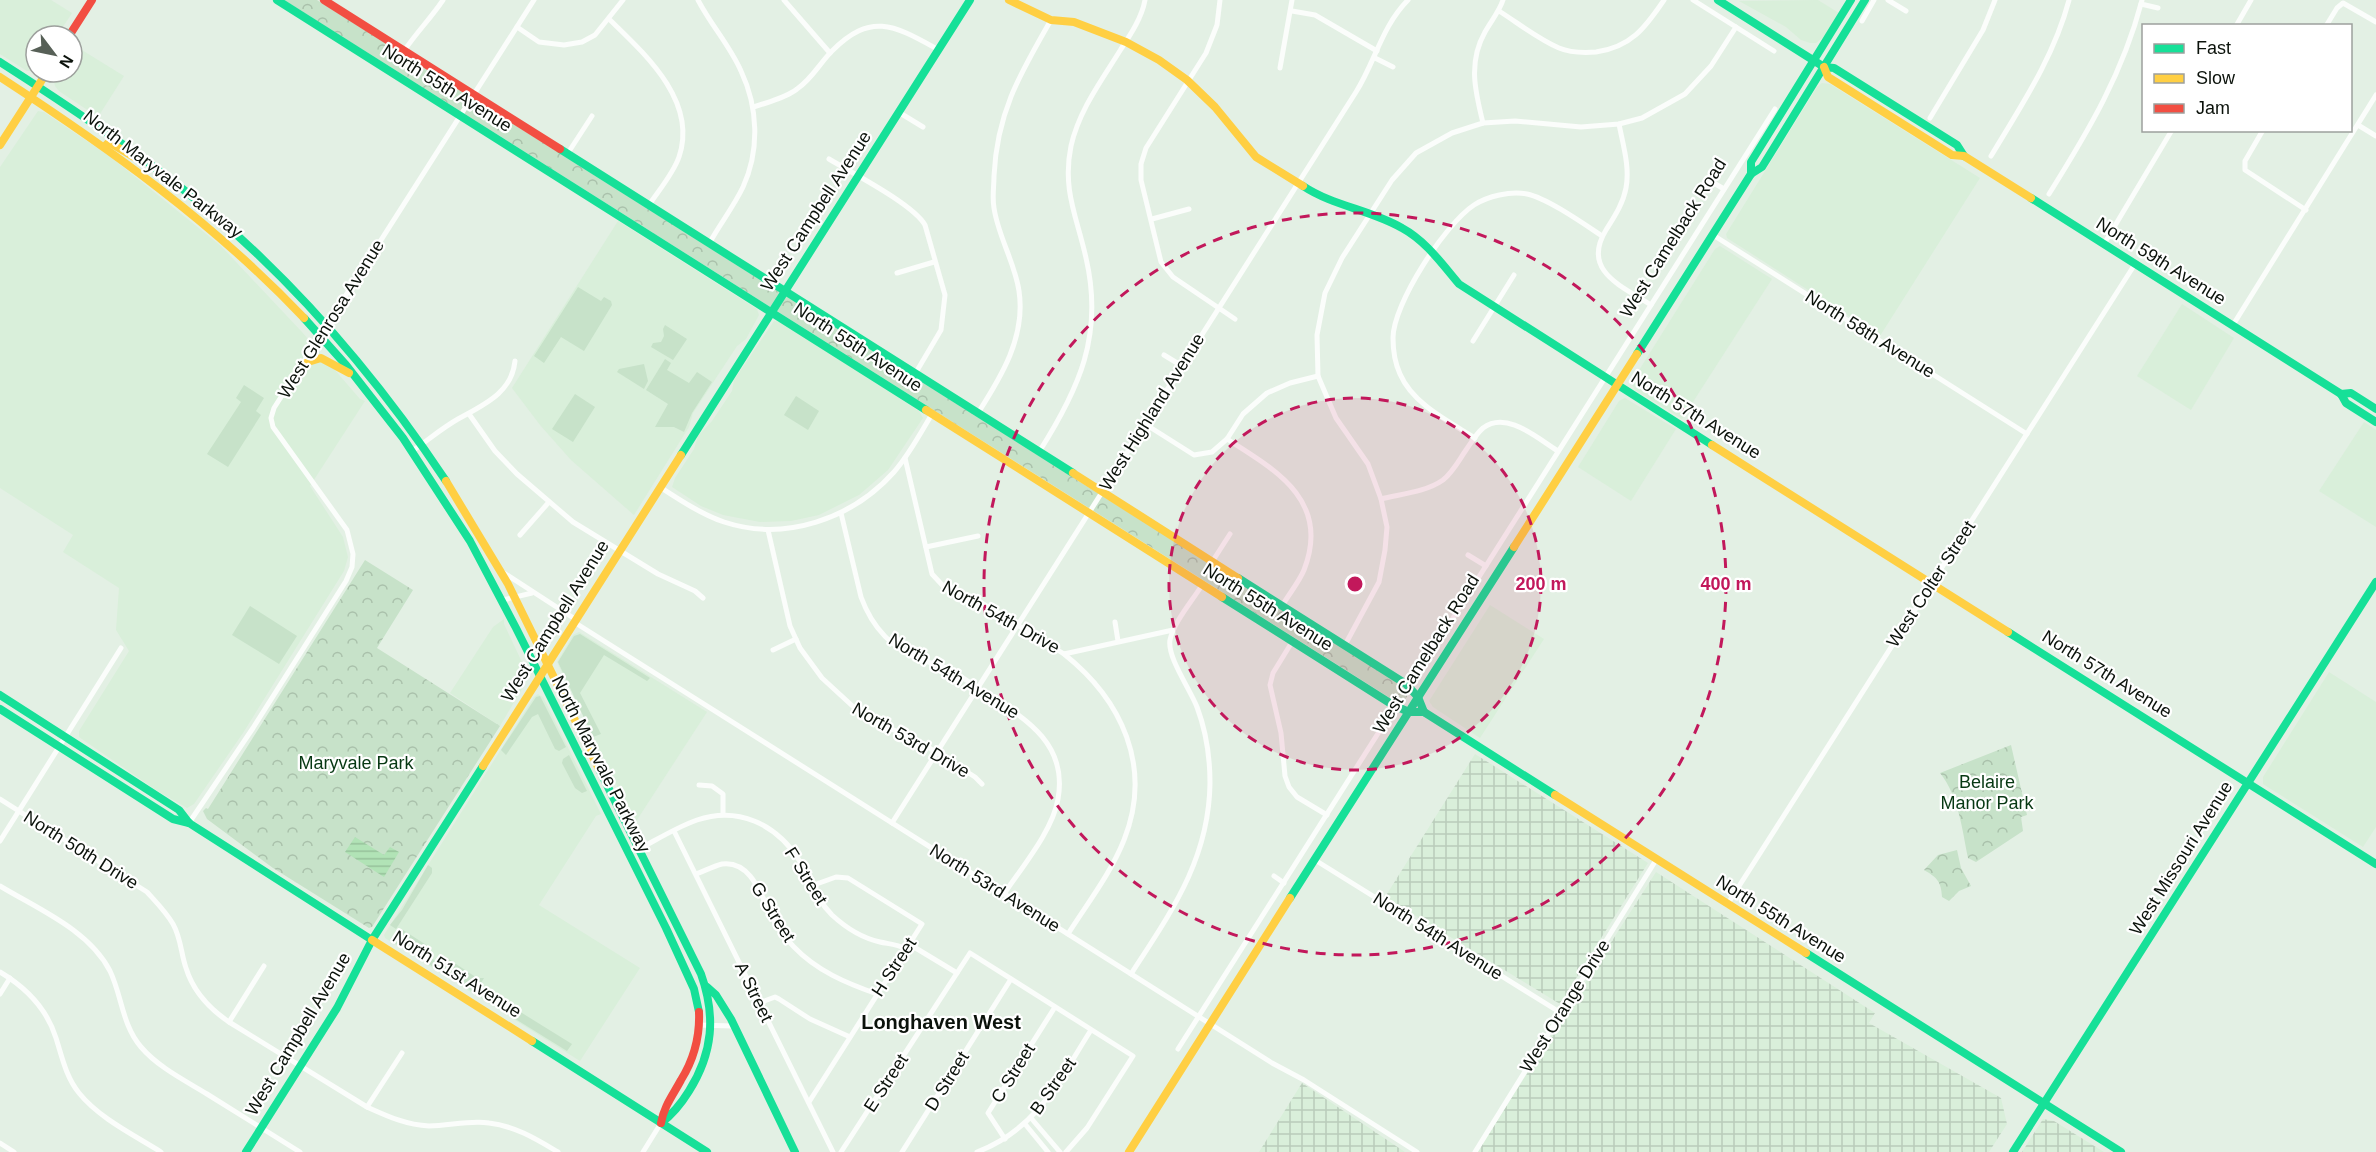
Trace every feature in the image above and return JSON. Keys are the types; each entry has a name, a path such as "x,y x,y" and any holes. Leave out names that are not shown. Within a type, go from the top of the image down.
{"street":[{"path":"77,24 92,0"},
{"name":"North 55th Avenue","path":"277,0 1292,642 1393,705 1409,712 1424,712 2121,1152"},
{"name":"North 55th Avenue","path":"324,0 1406,684 1418,697 1424,712"},
{"path":"404,51 418,29 434,14 443,0"},
{"name":"West Glenrosa Avenue","path":"189,823 253,728 352,567 352,546 347,530 273,427 274,408 534,0"},
{"path":"517,27 539,42 564,45 582,42 595,35 623,0"},
{"path":"698,0 742,71 754,107 755,140 750,167 743,187 710,242"},
{"path":"784,0 830,53"},
{"name":"West Campbell Avenue","path":"246,1152 337,1008 372,940 970,0"},
{"name":"North 57th Avenue","path":"1009,0 1051,20 1074,22 1126,42 1159,60 1187,80 1215,106 1256,157 1332,202 1395,223 1432,251 1459,284 1493,307 2376,864"},
{"path":"1039,452 1072,395 1085,362 1090,332 1089,268 1072,210 1068,187 1072,143 1086,105 1126,42 1145,0"},
{"path":"1220,0 1217,25 1206,53 1146,148 1141,180 1161,262 1173,277 1234,319"},
{"path":"1280,68 1292,0"},
{"name":"West Highland Avenue","path":"892,823 1366,77 1392,19 1408,0"},
{"path":"1484,123 1475,92 1474,65 1481,40 1503,0"},
{"path":"1499,11 1558,48 1586,53 1614,50 1648,24 1664,0"},
{"path":"1693,0 1774,51"},
{"name":"North 59th Avenue","path":"1718,0 1814,61 1824,67 1834,68 1957,145 1964,156 2341,394 2346,403 2376,422"},
{"name":"West Camelback Road","path":"1415,678 1724,189 1814,61 1851,0"},
{"name":"West Camelback Road","path":"1129,1152 1751,174 1762,166 1865,5 1874,0"},
{"path":"1888,0 1906,11"},
{"path":"1930,118 1983,30 1995,0"},
{"path":"1991,156 2045,64 2069,0"},
{"path":"2237,24 2251,0"},
{"path":"2049,194 2084,139 2111,88 2126,55 2142,2 2158,8"},
{"path":"2327,24 2343,3 2376,22"},
{"name":"West Camelback Road","path":"1862,21 1865,5"},
{"path":"1292,10 1315,15 1393,67"},
{"path":"609,19 633,43 670,88 680,108 683,134 679,159 650,205"},
{"path":"978,413 1010,358 1019,323 1019,291 993,207 995,160 1001,123 1015,82 1051,20"},
{"path":"754,107 796,90 817,72 830,53 854,32 877,25 902,30 939,50"},
{"path":"1345,645 1379,582 1386,550 1387,527 1381,499 1368,464 1336,418 1318,376 1317,335 1324,293 1341,258 1392,180 1416,153 1452,134 1484,123 1515,121 1581,127 1619,124 1642,118 1685,94 1711,66 1736,27"},
{"path":"1763,44 1777,37"},
{"name":"North Maryvale Parkway","path":"0,62 109,133 210,211 326,325 422,444 515,596 706,985 713,1024 709,1051 698,1078 673,1115 661,1123"},
{"name":"North Maryvale Parkway","path":"0,77 105,146 220,237 320,336 354,376 412,451 451,510 503,600 689,979 698,1005 698,1038 690,1065 662,1109 661,1123"},
{"path":"0,146 38,86"},
{"path":"2233,325 2281,244 2306,210 2376,95"},
{"name":"West Camelback Road","path":"1751,174 1751,162 1771,123 1775,109"},
{"path":"900,112 922,127"},
{"path":"568,153 592,116"},
{"path":"1619,124 1627,167 1626,189 1620,207 1602,236 1598,257 1600,267 1606,274 1651,305"},
{"path":"2358,125 2376,136"},
{"path":"2103,244 2171,132"},
{"path":"2262,132 2245,161 2245,170 2306,210"},
{"path":"105,146 108,143 112,144 148,162"},
{"path":"829,159 921,218 925,225 945,296 941,330 915,374"},
{"path":"1707,179 1724,189"},
{"path":"1475,438 1427,407 1410,390 1400,375 1395,357 1393,336 1402,302 1432,251 1458,219 1473,206 1489,197 1509,195 1527,194 1559,209 1602,236"},
{"path":"1152,219 1189,208"},
{"name":"North 58th Avenue","path":"1713,235 2027,434"},
{"path":"897,273 934,262"},
{"name":"West Colter Street","path":"1727,905 2135,264"},
{"path":"1473,340 1514,275"},
{"path":"1164,355 1182,366"},
{"path":"300,366 309,360 327,358 339,369 354,376"},
{"path":"412,451 503,389 514,372 515,361"},
{"path":"1145,424 1194,455 1212,452 1227,439 1243,414 1267,393 1290,383 1318,376"},
{"name":"North 59th Avenue","path":"2341,394 2351,393 2376,409"},
{"path":"468,414 495,451 549,502 580,527 668,580 695,591 703,598"},
{"path":"660,487 716,518 741,526 768,530 806,525 841,513 874,491 905,458 932,414"},
{"path":"1381,499 1432,486 1442,481 1475,438 1484,428 1494,423 1506,422 1515,425 1558,451"},
{"path":"1227,439 1273,468 1288,481 1300,495 1310,524 1309,553 1303,572 1282,606"},
{"name":"North 54th Drive","path":"905,458 932,574 940,585 982,603 1064,654 1173,630"},
{"path":"520,535 549,502"},
{"name":"North 54th Avenue","path":"841,513 861,597 878,630 903,651 945,668 1024,718 1040,731 1050,748 1059,776 1058,800 1051,821 1004,894"},
{"name":"North 53rd Drive","path":"768,530 787,612 796,639 822,678 849,704 878,724 912,737 975,777 982,784"},
{"path":"1212,562 1230,534"},
{"path":"926,547 978,536"},
{"path":"1468,555 1486,566"},
{"name":"North 53rd Avenue","path":"501,571 575,621 1004,894 1418,1152"},
{"name":"West Missouri Avenue","path":"2013,1152 2376,582"},
{"path":"1131,974 1171,912 1190,877 1202,844 1208,810 1209,767 1205,733 1197,708 1170,652 1170,641 1173,630 1202,585"},
{"path":"503,600 534,593"},
{"path":"1115,622 1118,641"},
{"path":"772,650 796,639"},
{"path":"1292,642 1273,673 1269,685 1281,733 1285,776 1288,787 1297,797 1327,815"},
{"path":"0,841 121,648"},
{"path":"1064,654 1091,677 1118,714 1129,746 1134,778 1132,810 1124,841 1068,934"},
{"name":"North 51st Avenue","path":"0,695 179,810 189,823"},
{"name":"North 51st Avenue","path":"0,709 173,819 189,823 707,1152"},
{"path":"555,709 570,725 579,743 588,746"},
{"name":"West Camelback Road","path":"1178,1049 1384,724"},
{"path":"1281,733 1290,731"},
{"path":"597,792 604,778"},
{"path":"699,785 712,786 723,794 723,814"},
{"name":"North 50th Drive","path":"0,799 147,891 174,925 186,969 199,994 229,1022 367,1107 405,1123 430,1126 460,1122 488,1122 527,1134 558,1152"},
{"name":"F Street","path":"639,849 696,820 723,814 748,818 773,830 790,847 822,904 841,923 871,939 907,946 957,972"},
{"name":"A Street","path":"674,831 833,1152"},
{"name":"North 54th Avenue","path":"1315,860 1561,1013"},
{"name":"West Orange Drive","path":"1475,1152 1656,860"},
{"name":"G Street","path":"696,874 722,864 744,870 752,878 778,927 798,951 835,977 877,994"},
{"name":"H Street","path":"808,1102 922,924 848,878 836,876 812,886"},
{"path":"1274,876 1284,883"},
{"path":"0,886 78,933 96,950 110,971 126,1020 139,1044 148,1054 182,1079 300,1152"},
{"name":"E Street","path":"841,1152 970,953 1011,979"},
{"path":"229,1022 264,966"},
{"path":"0,972 28,994 50,1022 63,1065 77,1092 100,1112 161,1152"},
{"path":"0,994 10,978"},
{"path":"1011,979 1133,1056 1087,1128 1066,1152"},
{"name":"D Street","path":"902,1152 1011,979"},
{"name":"North Maryvale Parkway","path":"706,985 716,994 795,1152"},
{"path":"759,1003 771,998 780,999 810,1019 850,1037"},
{"name":"C Street","path":"1005,1139 988,1113 1055,1007"},
{"path":"699,1025 732,1026"},
{"name":"B Street","path":"977,1152 1005,1139 1039,1110 1091,1030"},
{"path":"367,1107 402,1053"},
{"path":"1031,1118 1059,1152"},
{"path":"643,1152 661,1123"},
{"path":"1025,1124 1048,1152"},
{"path":"0,1143 14,1152"}],"shaded area":[{"path":"0,0 51,0 72,13 65,24 24,24 24,69 0,54"},
{"path":"1818,0 1839,13 1825,36 1816,43 1801,40 1786,27 1739,1"},
{"path":"84,51 124,76 98,117 54,84 84,84"},
{"path":"1822,83 1830,84 1980,178 1880,336 1727,238 1726,234 1817,87"},
{"path":"38,111 44,112 112,158 221,246 302,332 360,399 365,401 310,486 343,537 348,557 344,571 243,733 194,804 187,808 156,790 79,737 79,731 129,651 116,630 119,588 63,552 73,535 0,488 0,167"},
{"path":"618,221 757,309 759,315 746,339 737,346 693,413 689,427 634,515 571,460 512,388"},
{"path":"1720,246 1772,279 1682,419 1635,390 1631,383 1715,249"},
{"path":"2182,304 2234,338 2191,410 2137,376"},
{"path":"774,321 781,322 919,411 923,418 888,470 859,495 819,515 791,521 760,522 723,515 701,506 672,487 675,478 694,449 698,436 712,421 732,391 734,380"},
{"path":"1625,398 1676,429 1631,501 1578,467 1619,401"},
{"path":"2364,422 2376,430 2376,527 2319,491"},
{"path":"1490,605 1544,639 1480,738 1433,707 1429,701"},
{"path":"504,619 504,624 529,677 500,726 450,693 493,627"},
{"path":"579,632 707,712 635,823 557,662 573,635"},
{"path":"2329,672 2376,702 2376,827 2363,847 2263,784 2263,777"},
{"path":"538,694 543,697 601,814 596,816 539,905 640,968 580,1061 385,938 384,935"},
{"path":"1475,754 1648,863 1560,1004 1385,897"},
{"path":"355,837 384,855 390,847 399,852 384,877 345,852"},
{"path":"1656,872 1875,1013 1869,1023 2001,1098 2007,1124 1989,1152 1477,1152"},
{"path":"1302,1083 1405,1152 1259,1152"},
{"path":"2043,1119 2054,1121 2104,1152 2022,1152"}],"green space":[{"path":"284,0 317,0 1400,684 1408,694 1406,699 1398,703"},
{"path":"578,287 601,301 604,297 611,301 612,305 584,351 561,337 544,363 534,356"},
{"path":"665,325 687,339 673,360 651,347 653,343 661,342"},
{"path":"665,359 671,363 667,370 689,383 697,372 712,382 692,413 684,432 674,427 655,427 668,404 646,390"},
{"path":"644,364 648,381 644,389 617,372 619,369"},
{"path":"244,385 264,398 256,411 261,415 228,467 207,454 241,402 236,398"},
{"path":"575,394 595,407 573,442 552,429"},
{"path":"796,396 819,411 808,430 784,415"},
{"name":"Maryvale Park","path":"365,560 413,590 377,648 500,726 372,927 369,928 273,868 207,819 203,811 208,809"},
{"path":"250,606 297,636 279,664 232,635"},
{"path":"580,634 650,678 647,681 604,655 580,693 601,734 593,737 558,662 574,636"},
{"path":"540,696 566,747 559,751 555,749 538,714 532,717 506,755 501,750 536,697"},
{"name":"Belaire Manor Park","path":"2011,745 2027,815 2021,817 2023,831 1976,862 1968,858 1956,803 1940,773"},
{"path":"569,755 587,791 582,793 575,788 562,763 563,759"},
{"path":"1957,850 1961,868 1971,886 1959,891 1949,901 1942,897 1938,881 1924,870 1938,855"},
{"path":"428,865 432,868 432,873 396,929 390,925 402,910"},
{"path":"403,930 431,948 428,956 437,962 444,956 477,978 484,978 475,993 395,943"},
{"path":"501,1000 572,1044 567,1051 496,1007"}],"traffic: fast":[{"path":"277,0 926,410"},
{"path":"681,455 970,0"},
{"path":"1718,0 1824,67 1834,68 1957,145 1964,156"},
{"path":"1751,174 1751,162 1851,0"},
{"path":"1637,354 1751,174 1762,167 1865,0"},
{"path":"0,62 157,169 254,251 290,286 356,361 388,400 446,481"},
{"path":"560,149 1073,473"},
{"path":"1303,186 1411,233 1433,253 1459,284 1712,445"},
{"path":"2031,198 2341,394 2346,403 2376,422"},
{"path":"304,318 346,365 403,438 470,541 666,928 694,989 699,1012"},
{"path":"2341,394 2351,393 2376,409"},
{"path":"1290,898 1514,547"},
{"path":"1238,578 1406,684 1418,697 1424,712"},
{"path":"2013,1152 2376,582"},
{"path":"1222,597 1393,705 1409,712 1424,712 1555,795"},
{"path":"2008,632 2376,864"},
{"path":"0,695 179,810 189,823 372,940"},
{"path":"0,709 173,819 189,823"},
{"path":"246,1152 337,1008 372,940 483,766"},
{"path":"599,769 701,974 709,1005 710,1034 703,1063 683,1100 661,1123"},
{"path":"1806,953 2121,1152"},
{"path":"707,987 716,995 731,1019 795,1152"},
{"path":"532,1041 707,1152"}],"traffic: slow":[{"path":"1009,0 1051,20 1074,22 1126,42 1159,60 1187,80 1215,107 1256,157 1303,186"},
{"path":"1824,67 1828,77 1952,155 1964,156 2031,198"},
{"path":"0,77 81,131 159,188 234,250 304,318"},
{"path":"0,145 39,84"},
{"path":"105,146 108,143 112,144 134,157"},
{"path":"1514,547 1637,354"},
{"path":"300,367 321,358 349,373"},
{"path":"926,410 1222,597"},
{"path":"1712,445 2008,632"},
{"path":"483,766 681,455"},
{"path":"1073,473 1238,578"},
{"path":"446,481 508,584 599,769"},
{"path":"1555,795 1806,953"},
{"path":"1129,1152 1290,898"},
{"path":"372,940 532,1041"}],"traffic: jam":[{"path":"77,24 92,0"},
{"path":"324,0 560,149"},
{"path":"661,1123 667,1106 693,1056 699,1012"}],"district":[{"name":"Longhaven West","path":"941,1022"}]}
